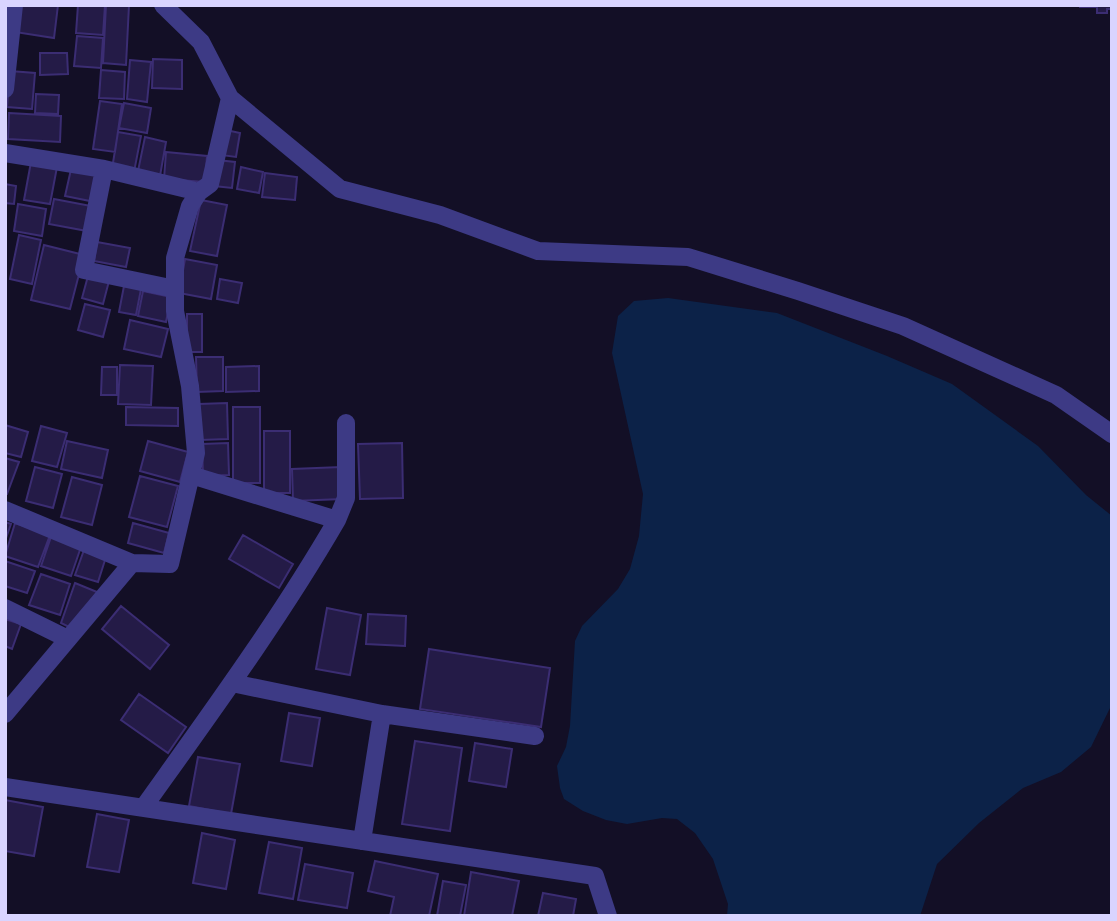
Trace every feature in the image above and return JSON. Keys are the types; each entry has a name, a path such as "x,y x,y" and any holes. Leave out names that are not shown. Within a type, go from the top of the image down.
{"street":[{"path":"5,89 15,5"},
{"path":"163,5 201,42 230,98 340,190 440,215 538,251 688,257 798,291 903,326 980,360 1056,395 1112,434"},
{"path":"5,510 132,563 170,564 196,453 190,386 175,311 175,258 190,206 199,192 209,184 230,98"},
{"path":"5,153 104,169 199,192"},
{"path":"104,169 84,270 175,289"},
{"path":"143,808 232,683 319,553 337,520 346,498 346,423"},
{"path":"191,475 337,520"},
{"path":"5,715 132,563"},
{"path":"5,608 68,639"},
{"path":"232,683 382,714 535,736"},
{"path":"362,841 382,714"},
{"path":"5,787 595,876 608,916"}],"water":[{"path":"668,298 777,313 952,384 1038,446 1086,495 1112,516 1112,704 1091,747 1061,772 1023,788 979,823 937,864 920,916 727,916 728,904 713,859 695,833 677,819 662,818 627,824 606,820 583,811 564,799 557,766 566,747 570,726 575,641 582,626 618,589 630,569 639,536 643,494 612,353 618,316 634,301"}],"building":[{"path":"19,5 58,5 54,38 15,32"},
{"path":"78,5 105,5 103,35 76,33"},
{"path":"106,5 129,5 126,65 103,63"},
{"path":"1080,5 1112,5 1112,9 1107,9 1107,13 1097,13 1097,7"},
{"path":"77,36 103,38 101,68 74,66"},
{"path":"40,53 67,53 68,74 40,75"},
{"path":"153,59 182,60 182,89 152,88"},
{"path":"130,60 151,62 147,102 127,99"},
{"path":"101,70 125,72 124,99 99,98"},
{"path":"10,71 35,73 32,109 7,107"},
{"path":"36,94 59,95 58,114 35,113"},
{"path":"100,101 122,104 115,152 93,149"},
{"path":"124,103 151,108 147,133 119,128"},
{"path":"9,113 61,116 60,142 8,139"},
{"path":"226,130 240,133 236,157 221,155"},
{"path":"118,132 141,136 134,172 112,169"},
{"path":"145,137 166,142 160,176 138,171"},
{"path":"166,152 207,156 205,182 164,179"},
{"path":"217,160 235,162 232,188 214,186"},
{"path":"31,162 57,167 50,204 24,200"},
{"path":"72,165 97,170 90,201 65,196"},
{"path":"241,167 263,172 259,193 237,189"},
{"path":"265,173 297,177 295,200 262,197"},
{"path":"5,184 16,186 14,204 5,203"},
{"path":"54,199 91,206 87,231 49,224"},
{"path":"201,200 227,205 217,256 190,251"},
{"path":"18,204 46,209 42,236 14,231"},
{"path":"19,235 41,240 32,284 10,279"},
{"path":"97,242 130,248 126,267 94,261"},
{"path":"44,245 84,255 70,309 31,300"},
{"path":"185,259 217,265 211,299 179,293"},
{"path":"88,276 109,281 103,304 82,298"},
{"path":"220,279 242,283 238,303 217,299"},
{"path":"124,286 141,289 136,315 119,312"},
{"path":"143,291 171,297 166,322 138,316"},
{"path":"85,304 110,310 103,337 78,330"},
{"path":"187,314 202,314 202,352 187,352"},
{"path":"130,320 168,329 161,357 124,349"},
{"path":"196,357 223,357 223,391 197,392"},
{"path":"120,365 153,366 151,405 118,404"},
{"path":"259,366 259,391 226,392 226,367"},
{"path":"102,367 117,367 117,395 101,395"},
{"path":"227,403 228,439 200,440 199,404"},
{"path":"126,407 178,408 178,426 126,425"},
{"path":"233,407 260,407 260,483 233,483"},
{"path":"5,425 28,432 21,457 5,453"},
{"path":"41,426 67,433 57,467 32,461"},
{"path":"264,431 290,431 290,493 264,493"},
{"path":"67,441 108,450 102,478 61,469"},
{"path":"148,441 188,452 180,482 140,471"},
{"path":"228,443 229,475 203,476 202,444"},
{"path":"402,443 403,498 360,499 358,444"},
{"path":"5,458 19,462 7,494 5,494"},
{"path":"35,467 62,474 53,508 26,501"},
{"path":"341,467 342,499 293,501 292,469"},
{"path":"140,476 178,486 167,527 129,517"},
{"path":"72,477 102,485 92,525 61,517"},
{"path":"5,522 11,524 5,541"},
{"path":"15,523 50,535 38,567 5,556"},
{"path":"133,523 169,533 164,553 128,543"},
{"path":"52,534 82,544 71,576 41,566"},
{"path":"243,535 293,564 279,588 229,559"},
{"path":"84,550 106,557 98,582 75,575"},
{"path":"5,561 35,571 27,593 5,586"},
{"path":"41,574 70,584 60,615 29,605"},
{"path":"75,583 97,592 73,629 61,623"},
{"path":"121,606 169,645 150,669 102,629"},
{"path":"327,608 361,615 350,675 316,669"},
{"path":"368,614 406,616 405,646 366,644"},
{"path":"5,619 21,624 12,649 5,646"},
{"path":"429,649 550,668 541,727 420,709"},
{"path":"139,694 186,727 168,753 121,720"},
{"path":"289,713 320,718 312,766 281,761"},
{"path":"415,741 462,748 450,831 402,824"},
{"path":"475,743 512,749 506,787 469,781"},
{"path":"198,757 240,764 231,814 189,806"},
{"path":"5,800 43,807 34,856 5,851"},
{"path":"97,814 129,820 119,872 87,867"},
{"path":"202,833 235,840 226,889 193,883"},
{"path":"269,842 302,848 293,899 259,893"},
{"path":"375,861 438,874 429,916 390,916 394,897 368,891"},
{"path":"305,864 353,873 347,908 298,900"},
{"path":"471,872 519,881 512,916 464,916"},
{"path":"443,881 466,885 460,916 437,916"},
{"path":"543,893 576,899 573,916 538,916"}]}
